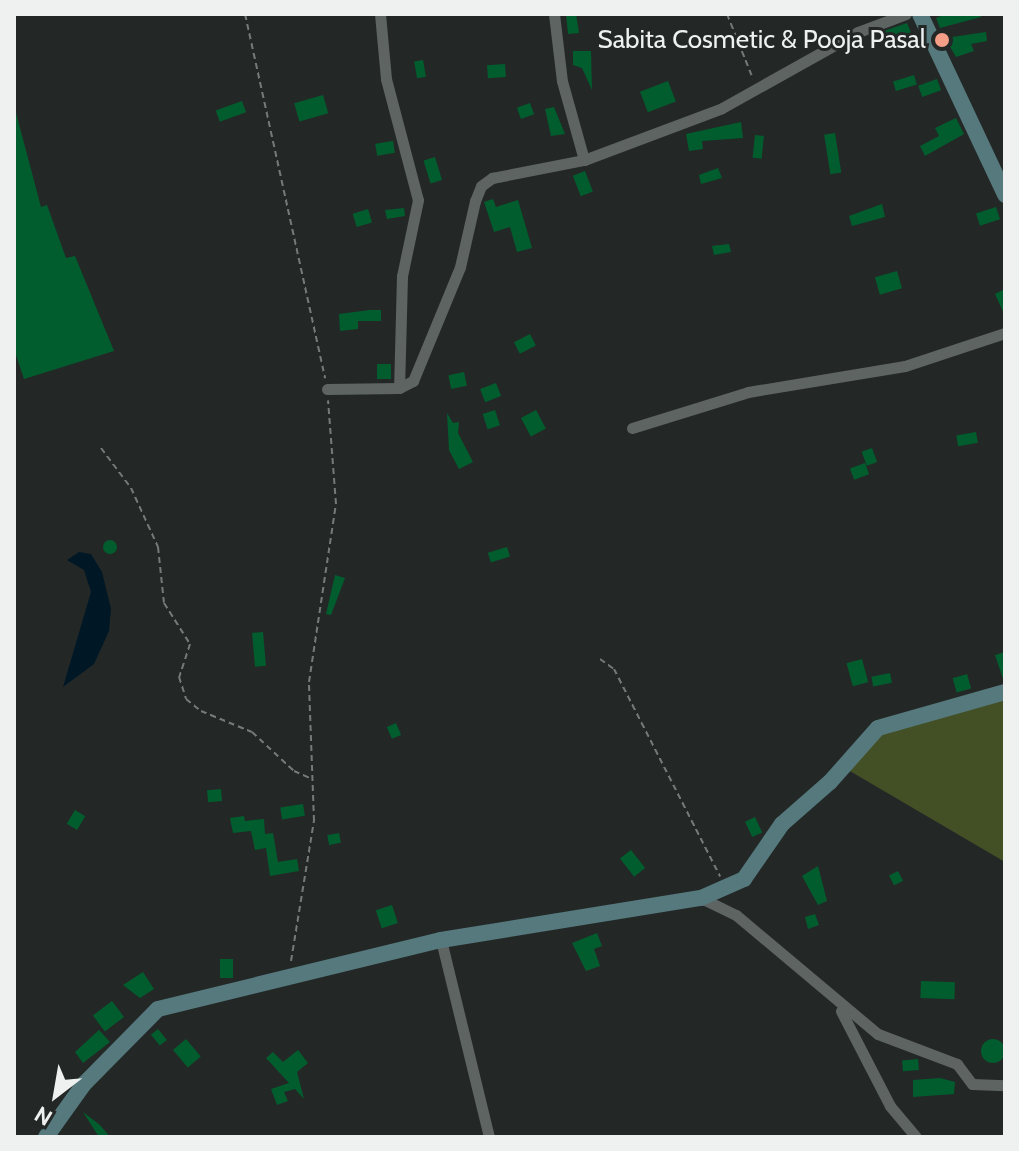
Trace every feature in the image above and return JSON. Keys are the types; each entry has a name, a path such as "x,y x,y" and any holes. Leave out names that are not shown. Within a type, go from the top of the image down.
{"main road":[{"path":"920,14 1005,195"},
{"path":"46,1137 84,1084 152,1013 289,974 441,940 701,898 726,888 752,871 782,824 830,782 867,735 1005,692"}],"street":[{"path":"380,14 386,79 418,200 402,276 399,388"},
{"path":"554,14 562,81 584,160"},
{"path":"327,389 399,388 413,381 460,267 481,186 492,178 584,160 758,91 858,32 906,14"},
{"path":"632,428 748,392 905,366 1005,333"},
{"path":"701,898 736,915 838,1005 878,1034 957,1064 972,1084 1005,1085"},
{"path":"441,940 489,1137"},
{"path":"838,1005 890,1106 916,1137"}],"path":[{"path":"245,14 327,389 336,504 309,682 314,720 311,777 314,821 289,974"},
{"path":"727,14 758,91"},
{"path":"101,448 131,488 158,547 164,603 190,644 179,677 186,699 201,711 252,732 294,771 311,777"},
{"path":"600,659 614,669 726,888"}],"green space":[{"path":"1005,692 1005,862 843,767 867,735"}],"water":[{"path":"79,552 91,554 102,572 111,609 109,631 94,664 63,687 91,592 84,570 67,560"}],"building":[{"path":"566,14 576,14 579,33 568,34"},
{"path":"946,14 980,14 981,17 940,28 936,18"},
{"path":"907,23 912,35 891,45 884,31"},
{"path":"986,32 987,41 971,44 974,51 956,57 945,38"},
{"path":"573,51 591,51 592,90 582,68 573,65"},
{"path":"423,60 426,77 417,78 414,62"},
{"path":"505,64 506,77 488,78 487,65"},
{"path":"914,75 917,85 896,91 893,81"},
{"path":"937,79 941,90 922,97 918,86"},
{"path":"668,81 676,102 648,112 640,92"},
{"path":"323,95 328,113 299,122 294,103"},
{"path":"242,101 246,112 220,122 216,111"},
{"path":"530,103 534,114 521,119 517,108"},
{"path":"554,107 565,134 551,136 545,109"},
{"path":"16,113 41,207 47,205 66,258 75,256 114,351 24,379 14,349"},
{"path":"956,118 964,134 925,156 920,146 939,136 935,128"},
{"path":"741,122 743,138 702,141 703,149 689,151 686,134"},
{"path":"835,133 841,173 830,174 824,135"},
{"path":"755,135 764,136 762,159 753,158"},
{"path":"393,141 395,153 377,156 375,144"},
{"path":"435,157 442,180 431,183 424,161"},
{"path":"718,168 722,178 701,184 699,175"},
{"path":"585,171 593,192 581,196 573,176"},
{"path":"493,199 496,207 518,200 532,248 517,252 510,227 494,232 484,202"},
{"path":"882,204 885,217 852,226 849,216"},
{"path":"996,207 1000,219 980,226 976,213"},
{"path":"404,208 405,216 387,219 385,210"},
{"path":"368,209 372,222 357,227 353,214"},
{"path":"729,244 731,252 714,255 712,246"},
{"path":"897,271 902,288 880,295 875,277"},
{"path":"1005,289 1005,316 995,294"},
{"path":"381,310 381,321 358,321 358,329 340,331 339,314"},
{"path":"530,334 536,346 520,354 514,342"},
{"path":"377,364 391,364 391,379 377,379"},
{"path":"464,372 467,386 451,389 448,375"},
{"path":"496,383 501,396 485,402 480,389"},
{"path":"495,410 500,425 488,429 483,414"},
{"path":"536,410 546,429 531,437 521,418"},
{"path":"447,413 453,423 459,422 458,433 473,462 459,469 449,450"},
{"path":"976,432 978,443 958,446 956,435"},
{"path":"872,448 877,462 867,466 862,452"},
{"path":"865,463 869,474 854,480 850,468"},
{"path":"110,540 117,547 110,554 103,547"},
{"path":"507,547 510,557 491,562 488,553"},
{"path":"335,575 345,578 331,615 326,614"},
{"path":"263,632 266,666 255,667 252,633"},
{"path":"1005,652 1005,679 1003,679 995,655"},
{"path":"862,659 868,682 853,686 847,663"},
{"path":"890,673 892,683 873,686 871,677"},
{"path":"967,674 971,688 957,693 953,678"},
{"path":"396,723 401,735 392,739 387,727"},
{"path":"221,789 222,801 208,802 207,790"},
{"path":"303,804 305,816 282,819 280,808"},
{"path":"75,810 85,816 77,830 67,824"},
{"path":"244,816 245,821 264,819 265,834 273,833 278,862 297,859 299,871 270,876 266,848 255,850 251,831 233,833 230,818"},
{"path":"755,817 762,832 752,837 745,822"},
{"path":"339,833 341,843 329,845 327,835"},
{"path":"631,850 645,868 634,877 620,859"},
{"path":"818,866 827,901 818,905 802,876"},
{"path":"898,871 903,881 894,885 889,876"},
{"path":"392,905 398,923 382,928 376,910"},
{"path":"815,914 819,925 808,929 805,917"},
{"path":"597,933 602,946 594,949 600,966 586,971 572,943"},
{"path":"220,959 233,959 233,978 220,978"},
{"path":"143,972 154,989 140,998 123,985"},
{"path":"921,981 955,982 954,999 920,998"},
{"path":"112,1001 124,1017 105,1031 93,1015"},
{"path":"158,1029 167,1040 160,1046 151,1035"},
{"path":"99,1030 110,1042 83,1063 75,1052"},
{"path":"186,1039 201,1057 188,1068 173,1050"},
{"path":"993,1039 1001,1043 1005,1051 1001,1059 993,1063 985,1059 981,1051 985,1043"},
{"path":"298,1050 308,1063 297,1072 304,1099 295,1089 284,1092 288,1101 277,1105 271,1089 289,1083 266,1058 273,1052 283,1062"},
{"path":"918,1059 919,1070 903,1071 902,1060"},
{"path":"940,1078 955,1082 954,1094 913,1097 913,1080"},
{"path":"83,1112 100,1125 110,1137 99,1137"}],"place":[{"name":"Sabita Cosmetic & Pooja Pasal","path":"942,40"}]}
